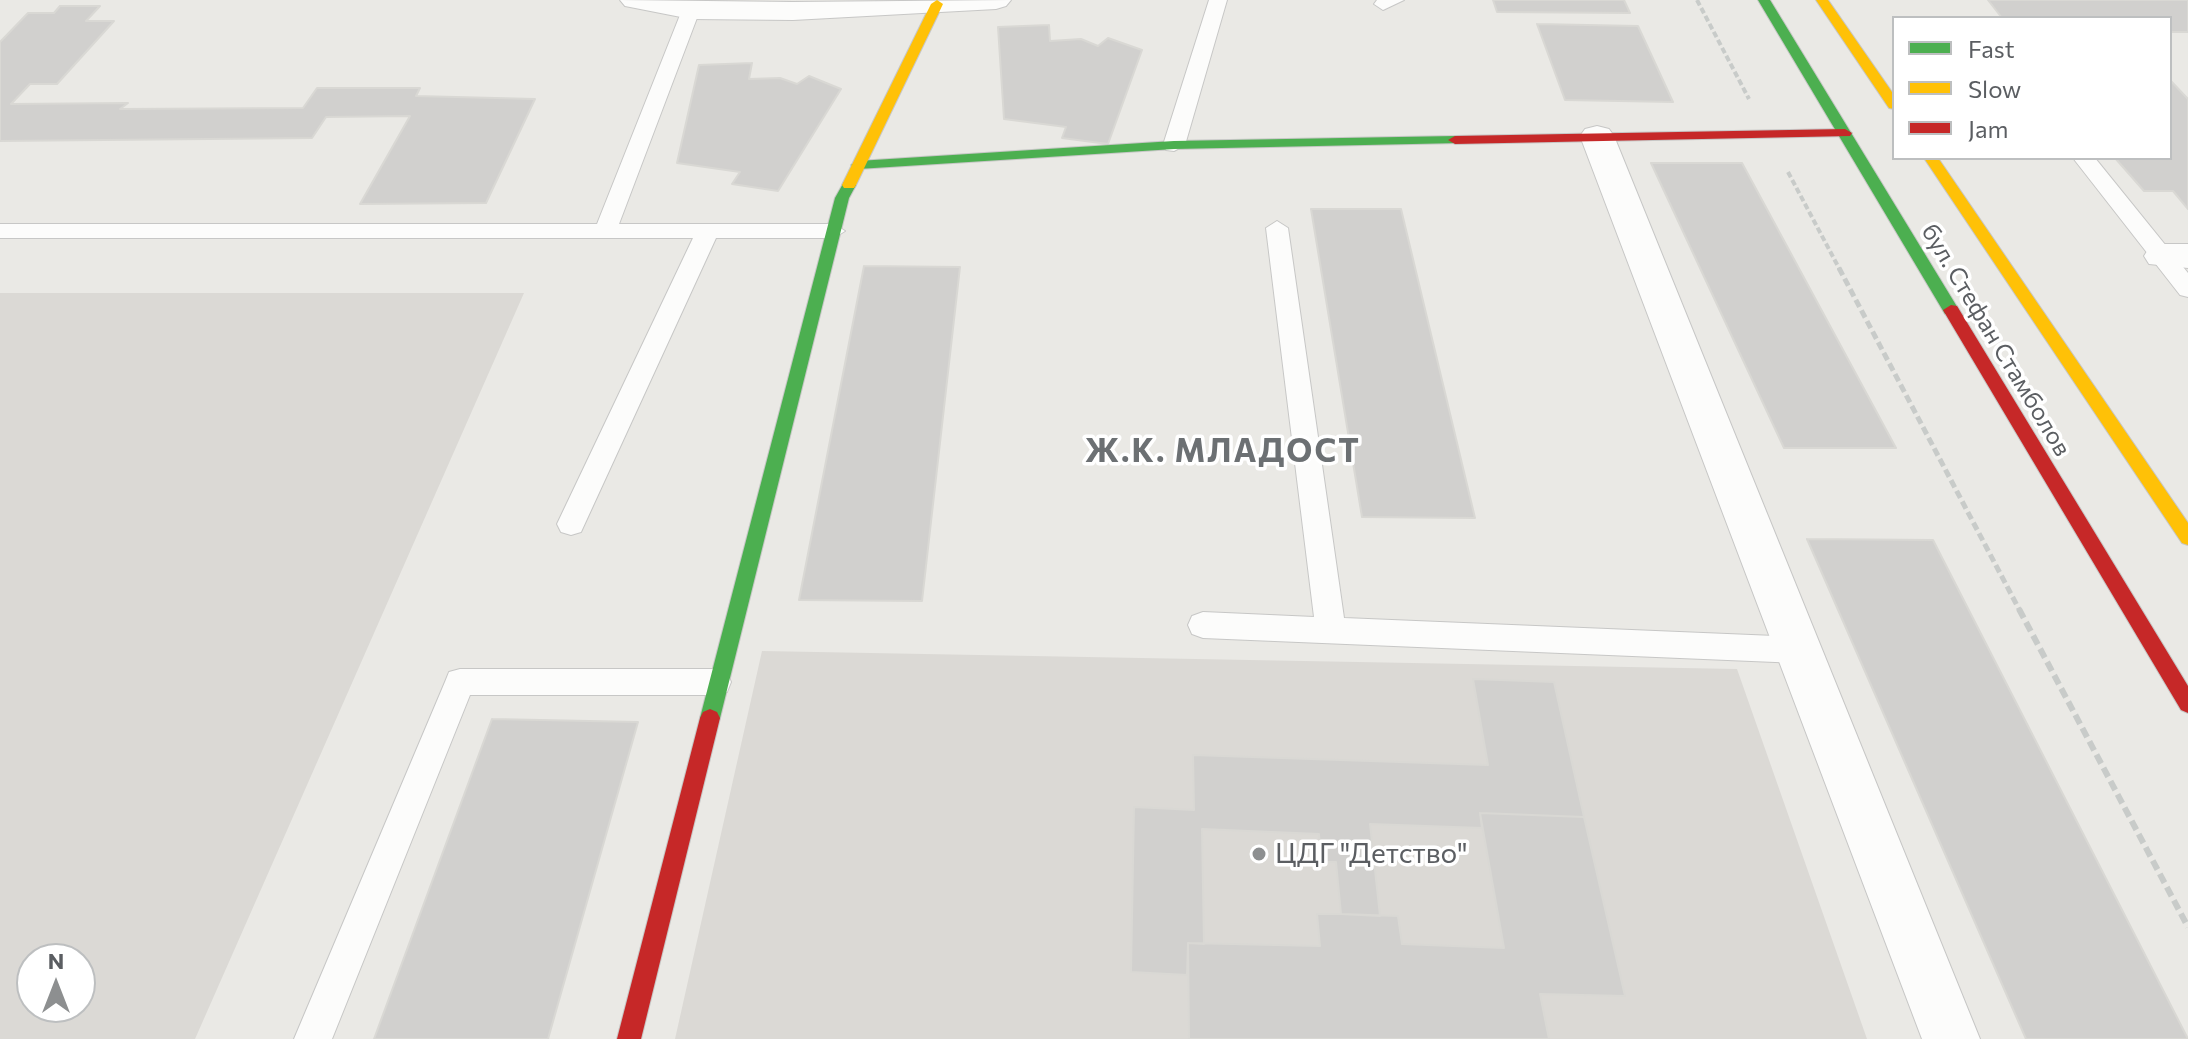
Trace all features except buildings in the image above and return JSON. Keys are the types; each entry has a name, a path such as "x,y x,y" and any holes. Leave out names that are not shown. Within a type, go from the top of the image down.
{"street":[{"path":"635,0 691,10 793,11 996,0"},
{"name":"бул. Стефан Стамболов","path":"1764,0 2188,704"},
{"path":"1822,0 1892,102"},
{"path":"629,1039 716,682 842,198 937,4"},
{"path":"858,165 1174,145 1845,133"},
{"path":"1597,136 1951,1039"},
{"name":"бул. Стефан Стамболов","path":"1932,160 2188,538"}],"lane":[{"path":"1174,145 1218,0"},
{"path":"605,231 691,10"},
{"path":"2086,160 2175,256 2188,289"},
{"path":"1277,228 1331,630"},
{"path":"0,231 834,231"},
{"path":"571,524 708,231"},
{"path":"1203,625 1799,650"},
{"path":"313,1039 460,682 716,682"}],"path":[{"path":"1697,0 2188,927"}],"shaded area":[{"path":"0,293 524,293 195,1039 0,1039"},
{"name":"ЦДГ \"Детство\"","path":"762,651 1737,669 1867,1039 675,1039"}],"traffic: fast":[{"path":"1764,0 1951,310"},
{"path":"858,165 1174,145 1455,140"},
{"path":"710,718 842,198 849,185"}],"traffic: slow":[{"path":"1822,0 1892,102"},
{"path":"849,185 937,4"},
{"path":"1932,160 2188,538"}],"traffic: jam":[{"path":"1455,140 1845,133"},
{"path":"1951,310 2188,704"},
{"path":"629,1039 710,718"}],"place":[{"name":"ЦДГ \"Детство\"","path":"1259,854"}],"district":[{"name":"Ж.К. МЛАДОСТ","path":"1223,451"}]}
